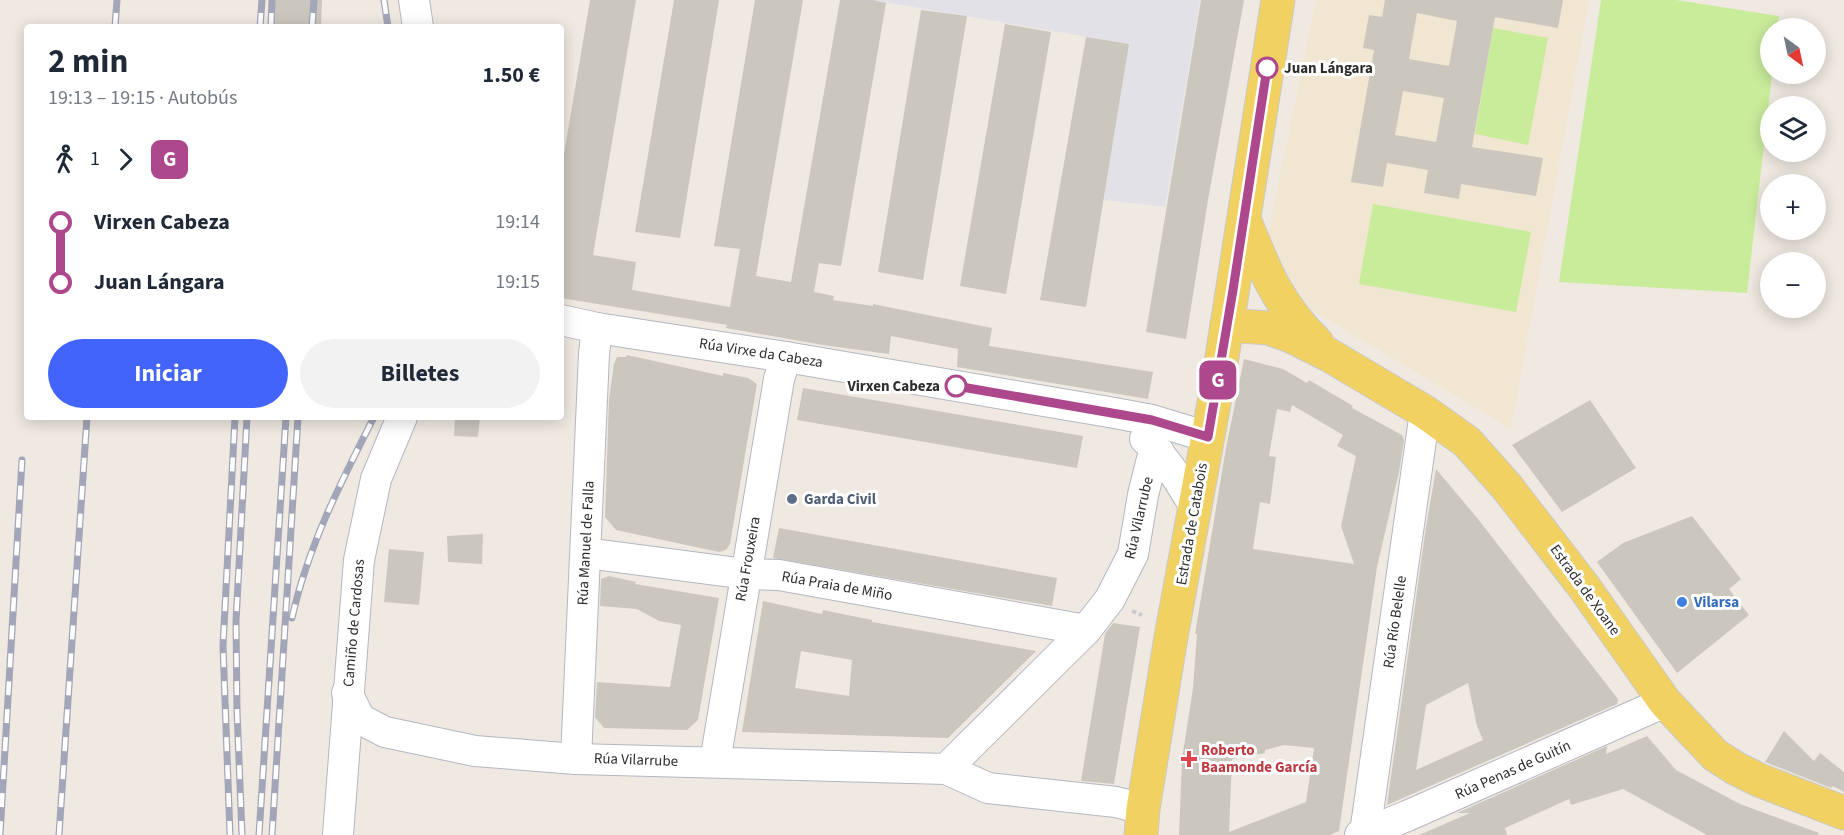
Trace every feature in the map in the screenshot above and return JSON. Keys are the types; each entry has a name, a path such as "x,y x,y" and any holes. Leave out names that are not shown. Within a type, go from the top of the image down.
{"main road":[{"name":"Estrada de Catabois","path":"1142,822 1171,637 1233,290 1278,0"},
{"path":"1244,218 1279,298 1307,334 1329,355"},
{"path":"1233,290 1251,287 1265,290 1279,298"},
{"path":"1227,325 1268,328 1291,336 1329,355"},
{"name":"Estrada de Xoane","path":"1329,355 1425,412 1467,442 1507,487 1584,587 1665,702 1715,755 1759,780 1844,813"}],"street":[{"path":"414,0 418,24"},
{"name":"Rúa Virxe da Cabeza","path":"564,321 1109,412 1152,420 1208,437"},
{"name":"Rúa Manuel de Falla","path":"576,759 597,328"},
{"name":"Rúa Frouxeira","path":"716,762 779,379 786,357"},
{"path":"1109,412 1159,452 1178,477 1195,507"},
{"name":"Rúa Río Belelle","path":"1364,834 1425,412"},
{"name":"Camiño de Cardosas","path":"338,835 347,693 359,560 376,479 401,420"},
{"name":"Rúa Vilarrube","path":"946,768 1086,630 1110,599 1133,554 1152,459 1159,452"},
{"name":"Rúa Praia de Miño","path":"586,553 746,574 779,575 1086,630"},
{"name":"Rúa Vilarrube","path":"347,693 360,718 385,732 475,750 576,759 946,768 988,788 1116,802 1142,822"},
{"name":"Rúa Penas de Guitín","path":"1364,834 1665,702"}],"path":[{"path":"1131,610 1142,615"}],"shaded area":[{"path":"872,0 1200,0 1165,207 1104,200 1129,44"},
{"path":"1316,0 1589,0 1511,429 1305,306 1268,235"}],"green space":[{"path":"1601,0 1676,0 1779,16 1779,18 1760,18 1760,84 1771,84 1769,96 1760,96 1760,162 1762,162 1747,293 1559,282"},
{"path":"1493,28 1548,38 1528,145 1475,134"},
{"path":"1373,204 1531,232 1516,312 1359,284"}],"building":[{"path":"274,0 322,0 321,24 273,24"},
{"path":"590,0 636,0 593,255 636,262 632,290 730,307 740,249 714,246 755,0 803,0 756,276 791,282 840,0 873,0 886,3 841,266 819,263 814,292 834,296 833,300 873,306 873,304 992,328 989,346 1153,372 1148,399 957,367 958,349 891,336 889,354 823,345 726,328 727,325 564,298 564,154"},
{"path":"674,0 719,0 680,238 635,232"},
{"path":"1201,0 1244,0 1186,339 1146,332"},
{"path":"1385,0 1563,0 1558,28 1495,17 1472,147 1543,158 1536,196 1461,184 1459,199 1424,193 1428,170 1387,163 1383,187 1351,182 1374,50 1363,48 1369,15 1382,17","holes":["1417,13 1457,21 1449,66 1409,59","1403,91 1444,98 1436,142 1395,135"]},
{"path":"921,10 967,16 923,280 878,272"},
{"path":"1005,24 1051,32 1006,294 960,286"},
{"path":"1086,37 1129,44 1086,307 1040,300"},
{"path":"627,355 723,376 723,373 748,378 757,384 730,544 726,550 719,552 616,530 605,517 609,399 614,364 617,357"},
{"path":"1244,359 1283,369 1307,383 1309,380 1353,406 1352,408 1402,435 1404,440 1377,567 1339,831 1330,835 1179,835 1182,759 1193,688 1197,634 1195,634 1226,448","holes":["1292,405 1343,435 1337,446 1356,456 1341,526 1354,564 1253,549 1260,502 1270,504 1276,457 1269,456 1277,409 1290,412","1284,745 1314,748 1306,802 1229,832 1232,759 1265,753 1265,750"]},
{"path":"803,388 1083,436 1077,468 797,420"},
{"path":"1590,400 1636,468 1562,512 1512,445"},
{"path":"455,420 480,420 478,437 454,436"},
{"path":"1436,469 1478,519 1618,699 1617,704 1387,805","holes":["1468,683 1477,726 1483,740 1416,770 1426,705"]},
{"name":"Vilarsa","path":"1692,516 1741,579 1729,589 1749,615 1677,673 1597,562 1623,543"},
{"path":"779,528 1057,578 1052,606 773,558"},
{"path":"483,534 482,564 448,562 447,536"},
{"path":"389,549 424,552 419,605 384,602"},
{"path":"609,576 636,582 635,584 719,598 698,720 687,730 604,728 595,717 597,682 670,687 681,625 659,621 637,609 600,606 601,579"},
{"path":"763,601 822,614 823,610 872,620 872,622 1036,651 948,738 742,732","holes":["801,651 852,660 849,696 795,688"]},
{"path":"1113,623 1140,627 1114,784 1081,781 1105,634"},
{"path":"1784,731 1814,761 1820,753 1844,772 1844,792 1765,762"},
{"path":"1647,736 1676,770 1740,804 1819,833 1818,835 1707,835 1623,789 1571,805 1569,799 1505,828 1507,835 1419,835 1470,813 1457,813 1607,746 1606,754"}],"railway":[{"path":"115,24 117,0"},
{"path":"260,24 262,0"},
{"path":"271,24 272,0"},
{"path":"312,24 314,0"},
{"path":"384,0 388,24"},
{"path":"59,835 87,420"},
{"path":"230,835 223,646 235,420"},
{"path":"242,835 236,621 247,420"},
{"path":"259,835 286,420"},
{"path":"272,835 298,420"},
{"path":"292,618 316,540 373,420"},
{"path":"0,835 22,460"}],"bus line":[{"name":"G","path":"956,386 1152,420 1208,437 1267,68"}],"place":[{"name":"Juan Lángara","path":"1267,68"},
{"name":"Virxen Cabeza","path":"956,386"},
{"name":"Garda Civil","path":"792,499"},
{"name":"Vilarsa","path":"1682,602"},
{"name":"Roberto Baamonde García","path":"1189,759"}]}
